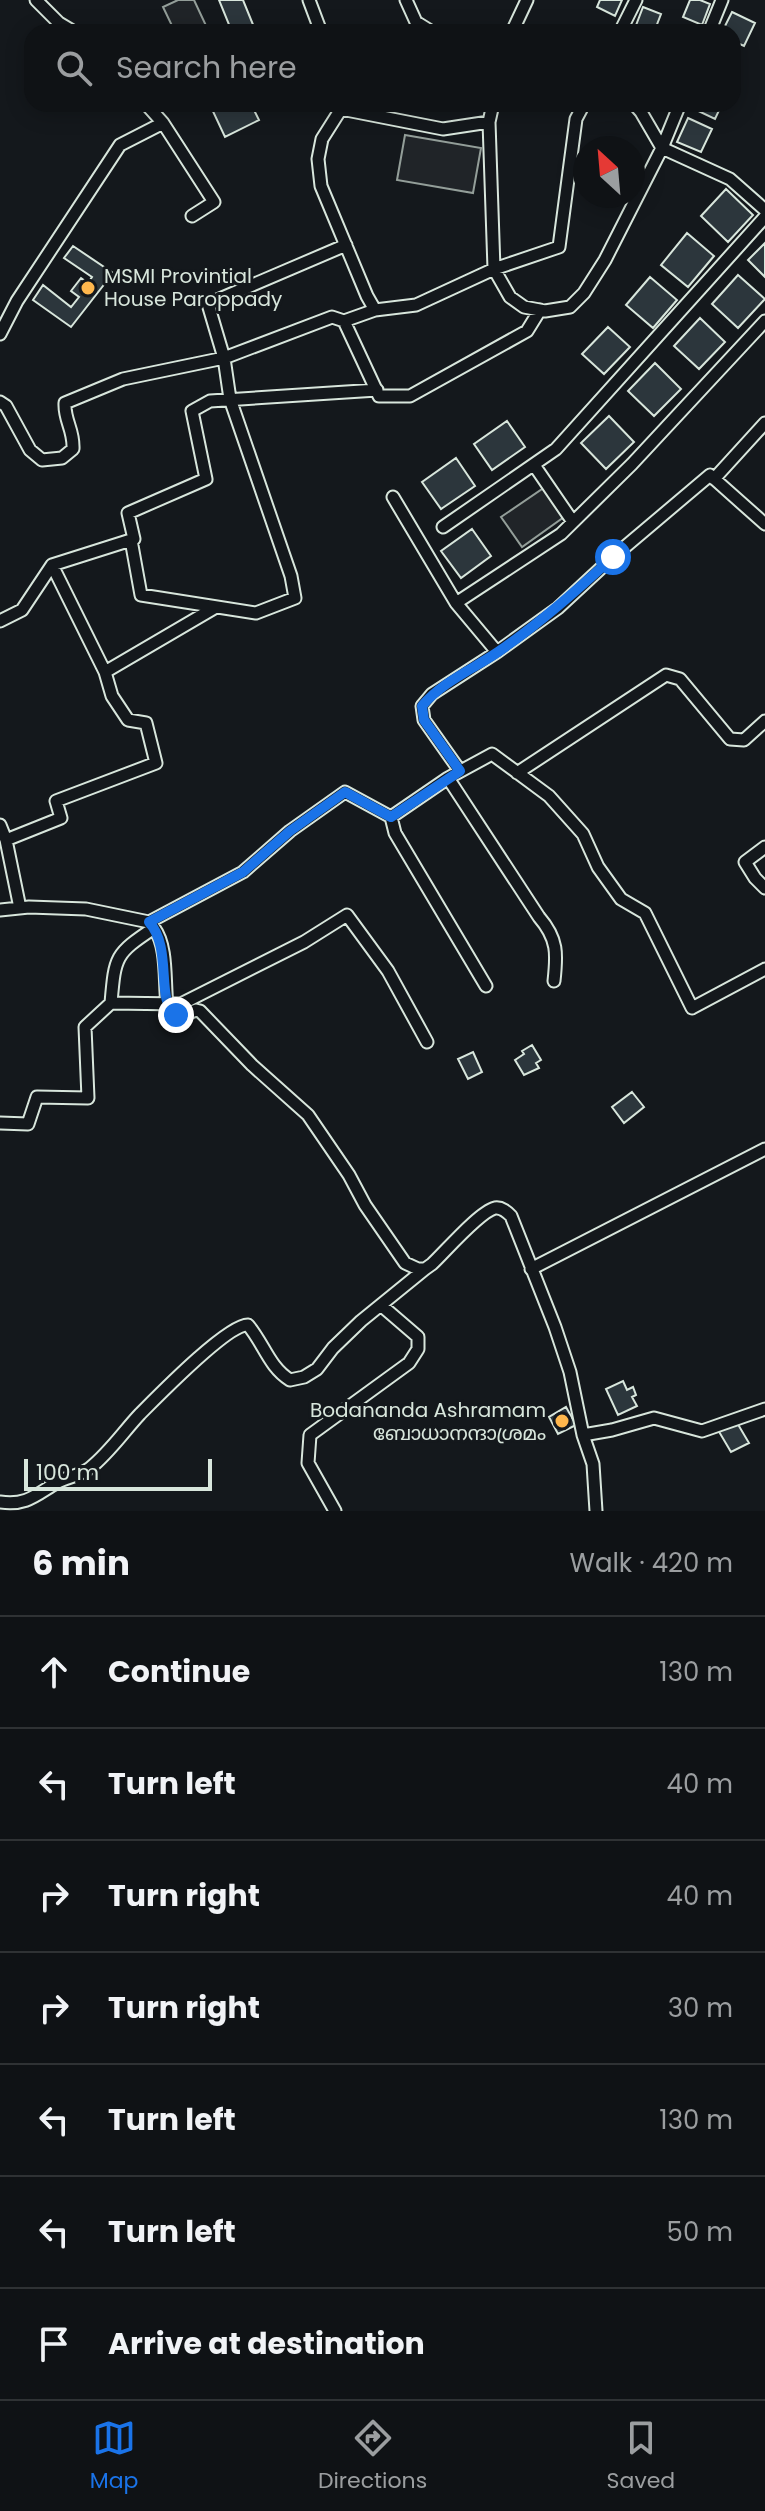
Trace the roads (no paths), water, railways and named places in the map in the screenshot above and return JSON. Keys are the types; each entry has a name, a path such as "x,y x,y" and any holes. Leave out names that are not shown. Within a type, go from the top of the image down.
{"street":[{"path":"36,0 61,24"},
{"path":"309,0 318,24"},
{"path":"406,0 419,24"},
{"path":"516,24 527,0"},
{"path":"624,24 636,0"},
{"path":"712,24 722,0"},
{"path":"153,112 214,202 192,216"},
{"path":"338,112 322,139 318,159 321,186 375,310"},
{"path":"364,112 443,129 489,122"},
{"path":"491,112 494,269 510,297 524,307 545,311 570,307 584,293 605,260 662,148 677,112"},
{"path":"0,402 6,406 30,450 42,460 62,458 73,449 74,435 64,414 65,403 123,379 224,358 332,317 344,321 375,310 416,305 494,269 559,247 576,119 580,112"},
{"path":"641,112 662,148 730,179 765,210"},
{"path":"0,334 17,301 120,145 163,123"},
{"path":"443,527 556,449 765,217"},
{"path":"131,540 141,595 256,613 295,598 291,576 230,399 224,358 208,304 346,245"},
{"path":"344,321 379,396 410,396 527,331 540,310"},
{"path":"456,603 561,534 632,464 765,321"},
{"path":"0,621 22,610 52,565 134,539 128,513 206,479 192,411 210,401 377,390"},
{"path":"714,479 765,423"},
{"path":"534,465 573,522"},
{"path":"460,771 424,720 422,706 432,694 558,608 710,475 765,524"},
{"path":"393,497 456,603 497,652"},
{"path":"6,840 61,818 56,801 156,763 146,723 128,720 112,696 105,672 52,565"},
{"path":"105,672 217,607"},
{"path":"517,773 666,675 680,679 730,739 744,740 765,721"},
{"path":"391,817 448,778 492,754 549,796 583,834 598,867 621,899 645,913 692,1008 765,969"},
{"path":"448,778 551,931 557,955 554,981"},
{"path":"0,1123 28,1124 37,1097 88,1098 85,1027 111,1003 114,970 124,948 151,925 243,872 290,831 345,792 391,817 395,833 486,986"},
{"path":"0,825 20,908"},
{"path":"765,847 745,862 765,888"},
{"path":"0,910 86,909 151,925 158,933 164,961 169,1011 176,1015 200,1011 252,1065 308,1115 405,1263 425,1269"},
{"path":"111,1003 181,1004 304,942 347,915 388,971 427,1042"},
{"path":"531,1269 765,1149"},
{"path":"0,1502 33,1499 56,1483 88,1470 141,1413 210,1348 243,1324 248,1325 255,1334 276,1372 290,1380 304,1377 317,1369 351,1330 432,1264 483,1215 495,1208 511,1216 570,1372 583,1435 593,1464 596,1511"},
{"path":"335,1511 308,1463 310,1435 409,1363 418,1349 418,1337 382,1306"},
{"path":"583,1435 654,1418 702,1431 765,1409"}],"place":[{"name":"MSMI Provintial House Paroppady","path":"88,288"},
{"name":"Bodananda Ashramam ബോധാനന്ദാശ്രമം","path":"562,1421"}]}
